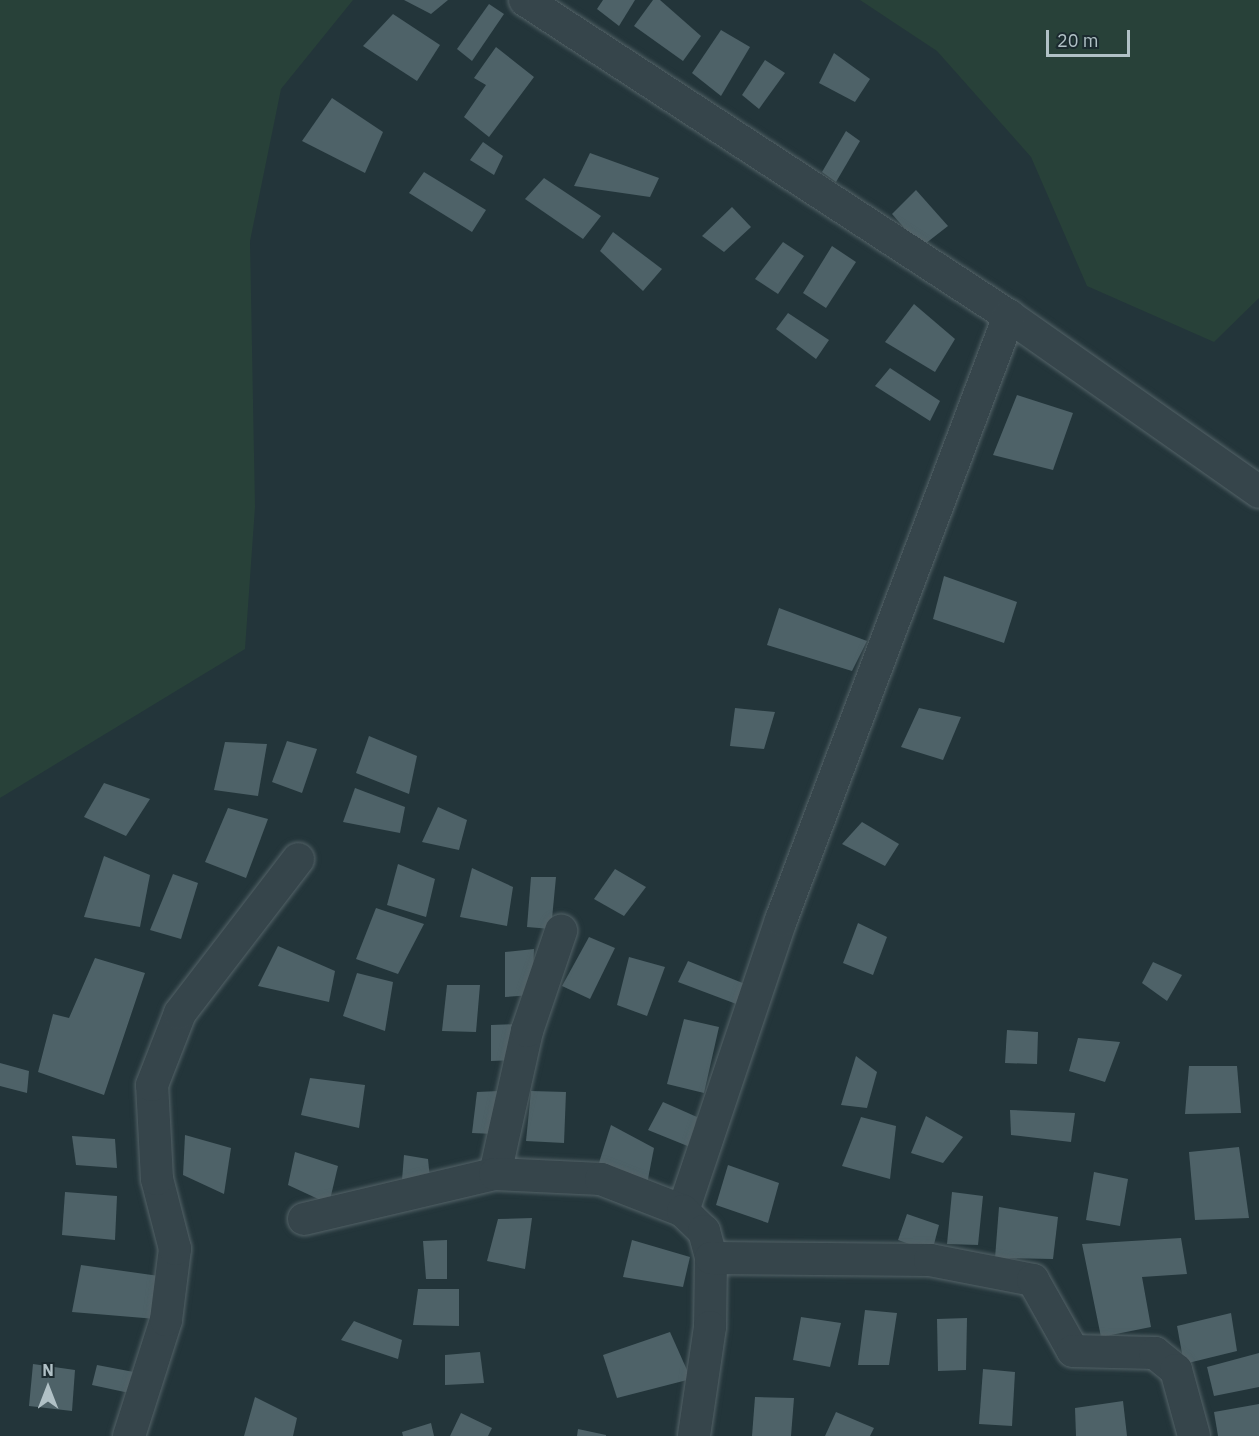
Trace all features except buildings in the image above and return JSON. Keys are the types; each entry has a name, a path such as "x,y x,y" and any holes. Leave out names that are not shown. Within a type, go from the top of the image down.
{"street":[{"path":"525,0 1009,316 1259,492"},
{"path":"683,1211 781,920 1009,316"},
{"path":"129,1436 166,1320 175,1249 157,1179 152,1084 180,1013 298,859"},
{"path":"495,1174 527,1031 561,932"},
{"path":"304,1219 495,1174 601,1179 683,1211 704,1231 711,1258 710,1327 694,1436"},
{"path":"711,1258 930,1260 1033,1280 1073,1351 1155,1353 1176,1370 1194,1436"}],"green space":[{"path":"0,0 353,0 281,89 250,241 255,507 245,649 0,798"},
{"path":"860,0 1259,0 1259,298 1214,342 1087,286 1031,157 937,51"}]}
